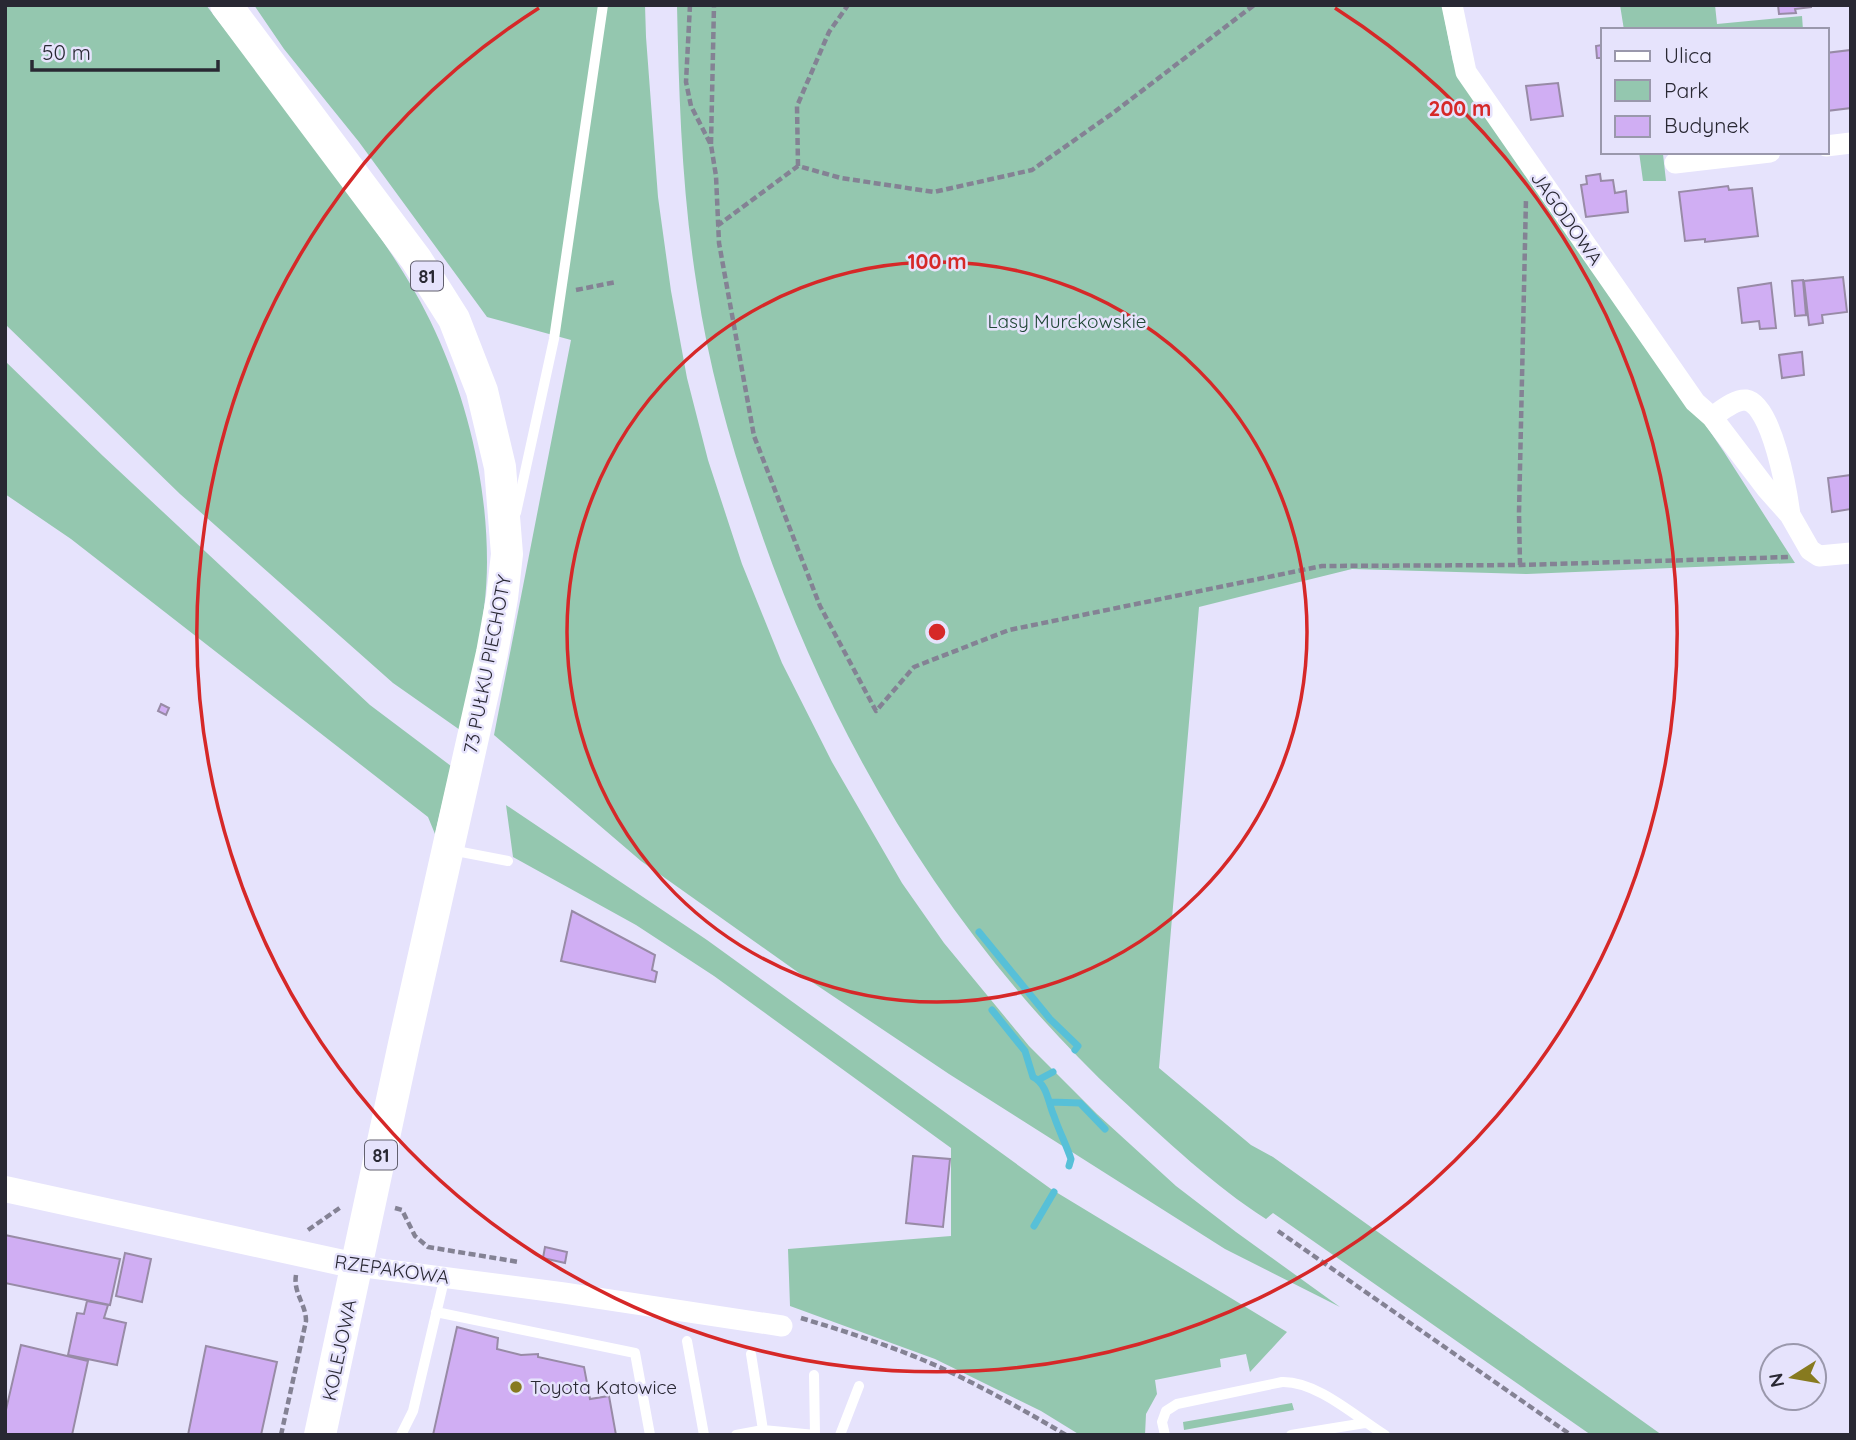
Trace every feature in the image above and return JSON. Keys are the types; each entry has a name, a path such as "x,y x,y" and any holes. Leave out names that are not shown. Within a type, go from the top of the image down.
{"main road":[{"name":"73 PUŁKU PIECHOTY","path":"226,5 416,259 454,319 482,391 500,467 507,554 502,598 357,1266"},
{"name":"KOLEJOWA","path":"320,1435 357,1266"}],"street":[{"name":"JAGODOWA","path":"1452,5 1466,72 1695,402 1712,417 1790,515 1806,545 1819,556"},
{"path":"1828,146 1851,143"},
{"path":"1675,163 1753,154"},
{"name":"JAGODOWA","path":"1712,417 1744,400 1750,401 1762,413 1785,480 1790,515"},
{"path":"1819,556 1851,553"},
{"name":"RZEPAKOWA","path":"5,1189 357,1266 445,1276 782,1326"}],"lane":[{"path":"507,554 554,339 603,5"},
{"path":"448,849 508,861"},
{"path":"401,1435 413,1412 445,1276"},
{"path":"436,1312 635,1353 650,1435"},
{"path":"687,1341 704,1435"},
{"path":"751,1354 763,1430"},
{"path":"736,1435 763,1430 816,1435 814,1375"},
{"path":"1165,1435 1163,1422 1166,1410 1177,1404 1282,1382 1297,1382 1317,1391 1385,1435"},
{"path":"840,1435 859,1386"},
{"path":"1291,1435 1365,1423"}],"path":[{"path":"690,5 687,82 691,106 711,145"},
{"path":"714,5 711,145 716,176 717,226 754,436 820,606 876,711 914,667 1009,630 1322,566 1520,565 1819,556"},
{"path":"798,166 797,106 829,32 848,5"},
{"path":"798,166 841,178 934,192 1032,170 1113,114 1254,5"},
{"path":"1520,565 1526,159"},
{"path":"717,226 798,166"},
{"path":"561,289 579,290 616,282"},
{"path":"305,1238 306,1232 346,1203"},
{"path":"393,1208 402,1210 415,1236"},
{"path":"1278,1231 1571,1435"},
{"path":"281,1435 306,1321 306,1314 296,1292 295,1278"}],"green space":[{"path":"5,5 206,5 320,154 399,266 447,358 466,415 484,503 487,562 484,605 460,730 393,683 180,494 5,324"},
{"path":"254,5 645,5 658,197 687,378 708,460 742,564 782,663 832,762 902,883 944,943 1029,1046 1097,1114 1176,1186 1340,1307 1225,1249 949,1074 806,978 641,861 494,735 571,340 487,317 359,142 284,49"},
{"name":"Lasy Murckowskie","path":"677,5 1442,5 1453,62 1652,346 1795,563 1527,574 1352,569 1199,607 1159,1068 1251,1145 1273,1157 1662,1435 1591,1435 1273,1213 1266,1219 1227,1192 1120,1098 1058,1036 1001,970 948,901 900,828 857,753 818,675 784,594 736,457 707,344 692,252 682,146"},
{"path":"1620,5 1715,5 1717,24 1802,16 1803,28 1624,28"},
{"path":"1639,154 1663,154 1666,181 1643,181"},
{"path":"5,361 370,705 451,766 435,834 428,817 71,539 5,494"},
{"path":"506,805 707,940 1051,1189 1287,1332 1250,1372 1246,1354 1220,1359 1221,1367 1155,1380 1157,1394 1146,1414 1145,1435 1080,1435 1041,1411 935,1359 790,1306 788,1249 951,1236 951,1148 714,976 636,925 513,857"},
{"path":"1292,1403 1294,1410 1184,1430 1183,1422"}],"building":[{"path":"1778,5 1811,7 1795,9 1796,13 1779,14"},
{"path":"1601,45 1601,58 1597,58 1596,46"},
{"path":"1851,50 1851,108 1828,111 1828,53"},
{"path":"1558,83 1563,116 1531,120 1526,86"},
{"path":"1600,174 1601,181 1613,180 1615,193 1626,191 1628,212 1586,217 1581,185 1587,184 1586,176"},
{"path":"1728,186 1729,190 1752,188 1758,236 1705,242 1705,239 1685,241 1679,192"},
{"path":"1843,277 1847,312 1822,315 1823,323 1809,325 1804,281"},
{"path":"1803,280 1806,315 1795,316 1792,281"},
{"path":"1771,283 1776,328 1760,329 1759,321 1742,323 1738,288"},
{"path":"1802,352 1804,375 1782,378 1779,355"},
{"path":"1851,475 1851,509 1832,512 1828,478"},
{"path":"161,704 169,708 166,715 158,711"},
{"path":"572,911 655,955 652,970 657,972 655,982 561,961"},
{"path":"913,1156 950,1159 943,1227 906,1223"},
{"path":"5,1235 120,1259 110,1305 5,1283"},
{"path":"545,1247 567,1252 565,1263 543,1258"},
{"path":"125,1253 151,1259 142,1302 116,1296"},
{"path":"87,1301 108,1305 104,1318 126,1323 117,1365 68,1355 77,1313 84,1314"},
{"name":"Toyota Katowice","path":"457,1327 498,1338 497,1349 521,1355 538,1354 538,1357 584,1367 590,1399 609,1396 616,1435 433,1435"},
{"path":"21,1345 88,1361 72,1435 5,1435 5,1414"},
{"path":"206,1346 277,1362 261,1435 188,1435"}],"waterway":[{"path":"979,932 1050,1019 1078,1046 1075,1050"},
{"path":"992,1010 1025,1051 1033,1077 1045,1089 1071,1159 1069,1166"},
{"path":"1038,1080 1053,1072"},
{"path":"1051,1102 1080,1103 1105,1129"},
{"path":"1034,1226 1054,1192"}],"place":[{"name":"Toyota Katowice","path":"516,1387"}]}
